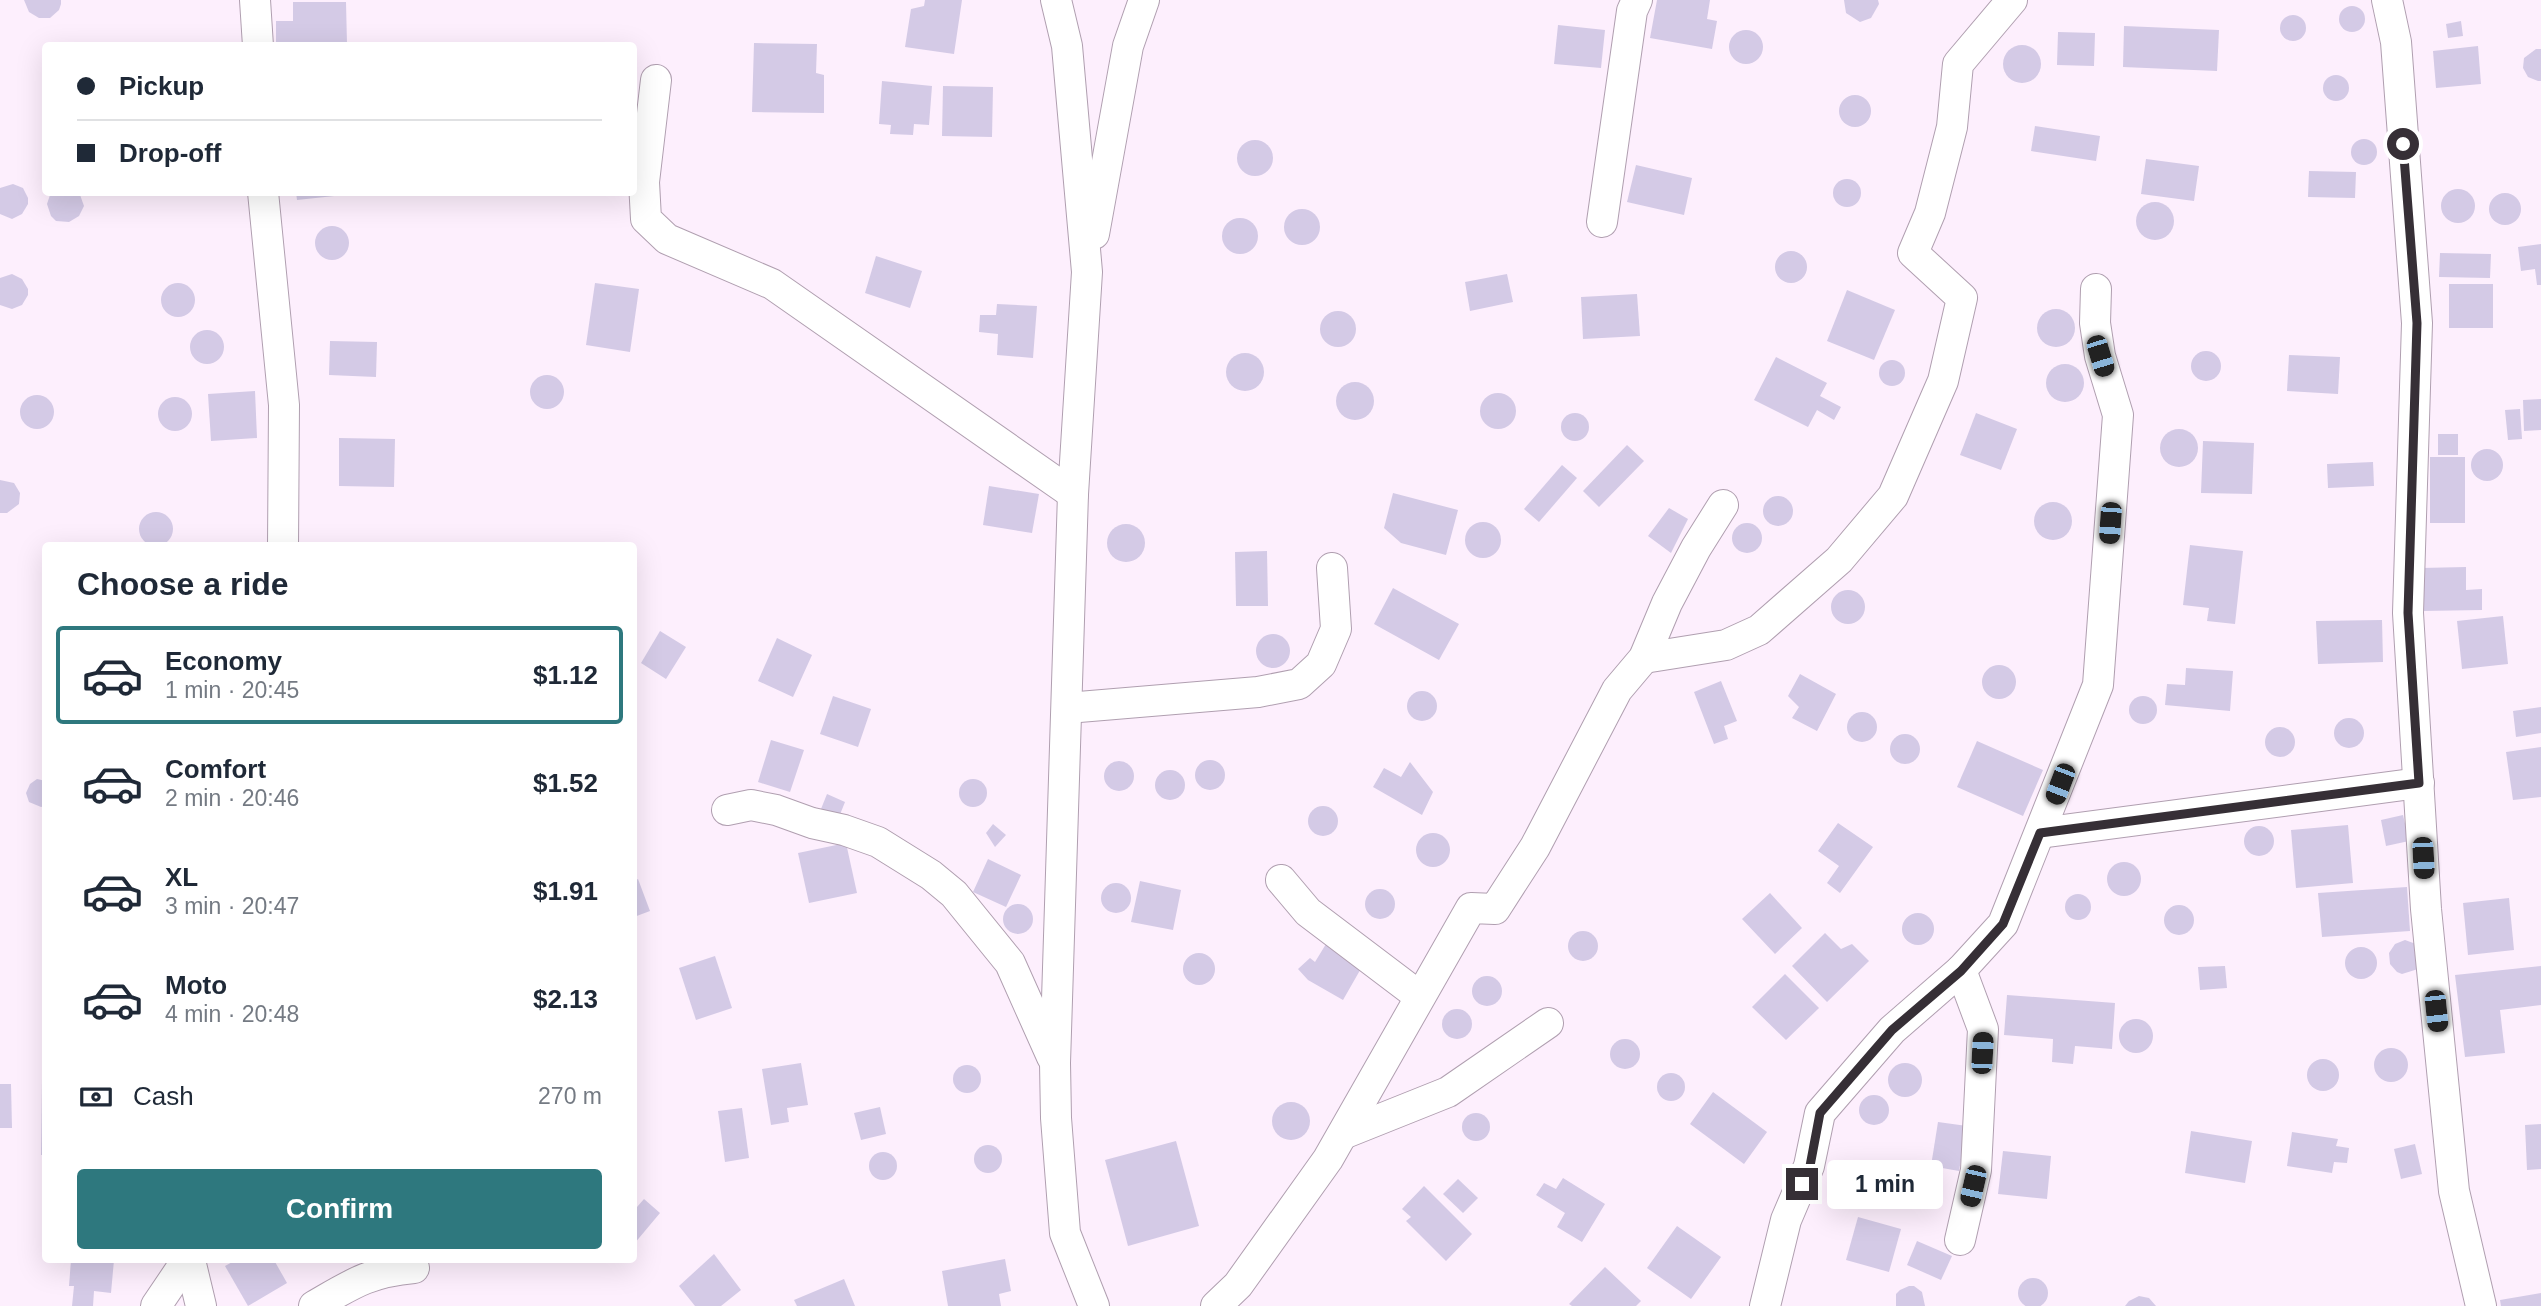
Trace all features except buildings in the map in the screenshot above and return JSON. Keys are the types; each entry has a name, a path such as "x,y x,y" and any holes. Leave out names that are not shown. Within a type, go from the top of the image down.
{"street":[{"path":"255,0 258,42"},
{"path":"1056,0 1068,46 1087,272"},
{"path":"1094,1306 1065,1233 1056,1118 1055,1063 1073,494 1087,272 1128,46 1144,0"},
{"path":"1602,222 1632,11 1637,0"},
{"path":"1644,658 1726,645 1759,630 1839,560 1893,496 1943,381 1962,298 1913,253 1930,212 1952,127 1958,64 2012,0"},
{"path":"2387,0 2396,42 2417,323 2408,613 2426,909 2454,1191 2481,1306"},
{"path":"656,80 645,170 646,219 667,239 772,284 1073,494"},
{"path":"263,196 284,405 283,542"},
{"path":"1765,1306 1786,1220 1810,1166 1820,1113 1892,1030 1961,971 2003,924 2098,685 2118,415 2100,356 2095,323 2096,289"},
{"path":"1216,1306 1238,1284 1343,1134 1471,908 1495,909 1535,847 1617,690 1644,658 1667,603 1696,548 1723,505"},
{"path":"1067,708 1258,692 1299,684 1321,664 1336,629 1332,568"},
{"path":"2040,833 2419,783"},
{"path":"727,810 751,805 844,830 878,842 931,875 954,894 1010,963 1055,1063"},
{"path":"1281,880 1308,912 1419,996"},
{"path":"1960,1240 1976,1170 1983,1029 1961,971"},
{"path":"1343,1134 1448,1092 1548,1023"},
{"path":"156,1306 186,1263"},
{"path":"189,1263 201,1306"},
{"path":"314,1306 384,1271 414,1268"}],"route":[{"path":"1802,1184 1810,1166 1820,1113 1892,1030 1961,971 2003,924 2040,833 2419,783 2408,613 2417,323 2403,144"}]}
